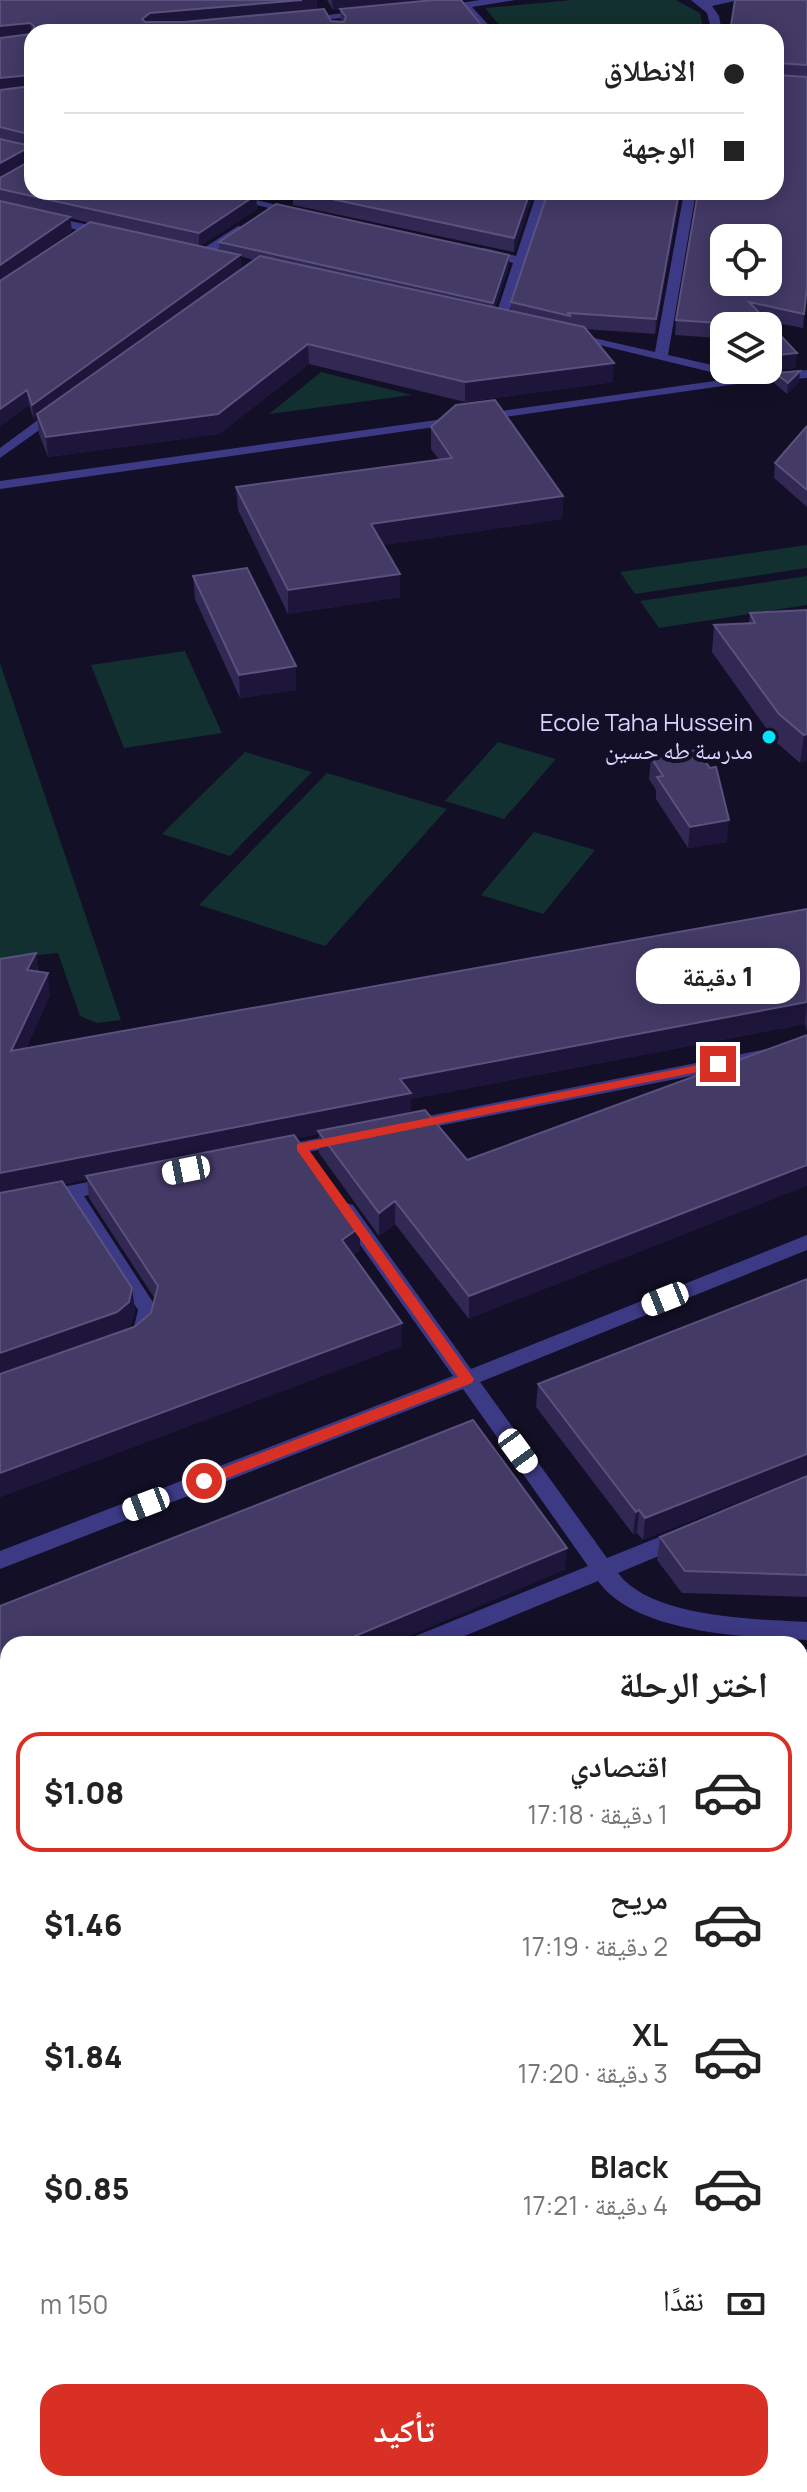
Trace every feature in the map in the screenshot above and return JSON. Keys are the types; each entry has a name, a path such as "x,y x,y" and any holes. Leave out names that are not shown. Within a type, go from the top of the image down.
{"street":[{"path":"420,9 510,0"},
{"path":"701,2 734,0"},
{"path":"701,2 715,15 716,24"},
{"path":"465,5 483,24"},
{"path":"284,20 326,12 374,12"},
{"path":"326,12 334,24"},
{"path":"242,200 321,217"},
{"path":"262,215 288,200"},
{"path":"500,321 541,200"},
{"path":"661,357 689,200"},
{"path":"0,209 117,235"},
{"path":"189,251 210,256 251,222"},
{"path":"76,238 89,229"},
{"path":"476,251 522,261"},
{"path":"485,318 515,325"},
{"path":"559,334 710,368"},
{"path":"782,376 807,374"},
{"path":"0,485 720,384"},
{"path":"0,454 77,398"},
{"path":"393,1129 807,1047"},
{"path":"255,1156 362,1135"},
{"path":"301,1147 619,1592 654,1610 685,1620 756,1629 807,1631"},
{"path":"0,1206 133,1180"},
{"path":"71,1192 148,1310 143,1330 128,1342 114,1347"},
{"path":"0,1560 467,1379 807,1242"},
{"path":"441,1636 705,1528"}],"green space":[{"path":"572,0 676,0 700,13 702,23 498,24 485,8"},
{"path":"321,372 412,395 269,414"},
{"path":"807,545 807,568 635,594 620,572"},
{"path":"807,576 807,605 659,628 640,601"},
{"path":"185,651 222,733 124,748 91,665"},
{"path":"0,663 121,1020 97,1023 80,1016 58,953 0,959"},
{"path":"498,742 556,759 504,819 445,801"},
{"path":"245,752 312,772 230,856 162,834"},
{"path":"327,773 447,809 325,946 199,905"},
{"path":"534,832 595,850 543,914 481,895"}],"building":[{"path":"0,0 302,0 150,13 142,19 145,22 184,22 324,9 331,21 344,22 346,17 340,9 461,0 480,24 30,23 0,26"},
{"path":"735,0 807,0 807,65 784,63 784,24 731,24"},
{"path":"24,35 24,76 0,78 0,38"},
{"path":"784,75 807,77 807,286 804,314 749,302 758,312 710,312 710,322 676,320 697,200 784,200"},
{"path":"24,87 24,133 0,127 0,90"},
{"path":"0,139 24,145 24,150 0,163"},
{"path":"24,164 24,194 0,189 0,178"},
{"path":"50,200 248,200 199,233"},
{"path":"336,200 527,200 514,238"},
{"path":"545,200 678,200 656,319 568,313 570,316 511,302"},
{"path":"0,201 70,217 0,265"},
{"path":"276,204 509,255 493,303 219,242"},
{"path":"90,222 240,255 32,405 27,390 0,409 0,281"},
{"path":"260,256 584,327 614,363 465,382 308,344 218,414 46,437 37,414"},
{"path":"782,337 797,353 782,355"},
{"path":"800,371 788,383 782,378 782,372"},
{"path":"495,400 563,496 371,524 400,574 288,590 236,487 452,458 431,427 456,405"},
{"path":"807,426 807,490 775,463"},
{"path":"247,568 296,666 239,675 193,576"},
{"path":"807,610 807,734 804,735 779,714 714,625 755,623 750,613"},
{"path":"697,750 710,768 716,767 729,820 690,827 657,777 663,776 651,757"},
{"path":"807,909 807,1002 400,1079 411,1093 0,1173 0,959 36,953 27,970 48,973 11,1051"},
{"path":"807,1035 807,1165 469,1296 395,1201 379,1213 318,1131 425,1110 467,1160"},
{"path":"294,1135 360,1227 342,1240 402,1323 0,1473 0,1374 134,1327 151,1313 158,1286 86,1176"},
{"path":"62,1181 132,1288 129,1302 117,1312 0,1353 0,1193"},
{"path":"807,1279 807,1454 645,1518 639,1510 636,1512 538,1384"},
{"path":"473,1420 567,1548 355,1636 0,1636 0,1606"},
{"path":"807,1476 807,1575 685,1571 660,1537"}],"place":[{"name":"Ecole Taha Hussein مدرسة طه حسين","path":"769,737"}],"route":[{"path":"204,1481 467,1379 301,1147 718,1064"}]}
